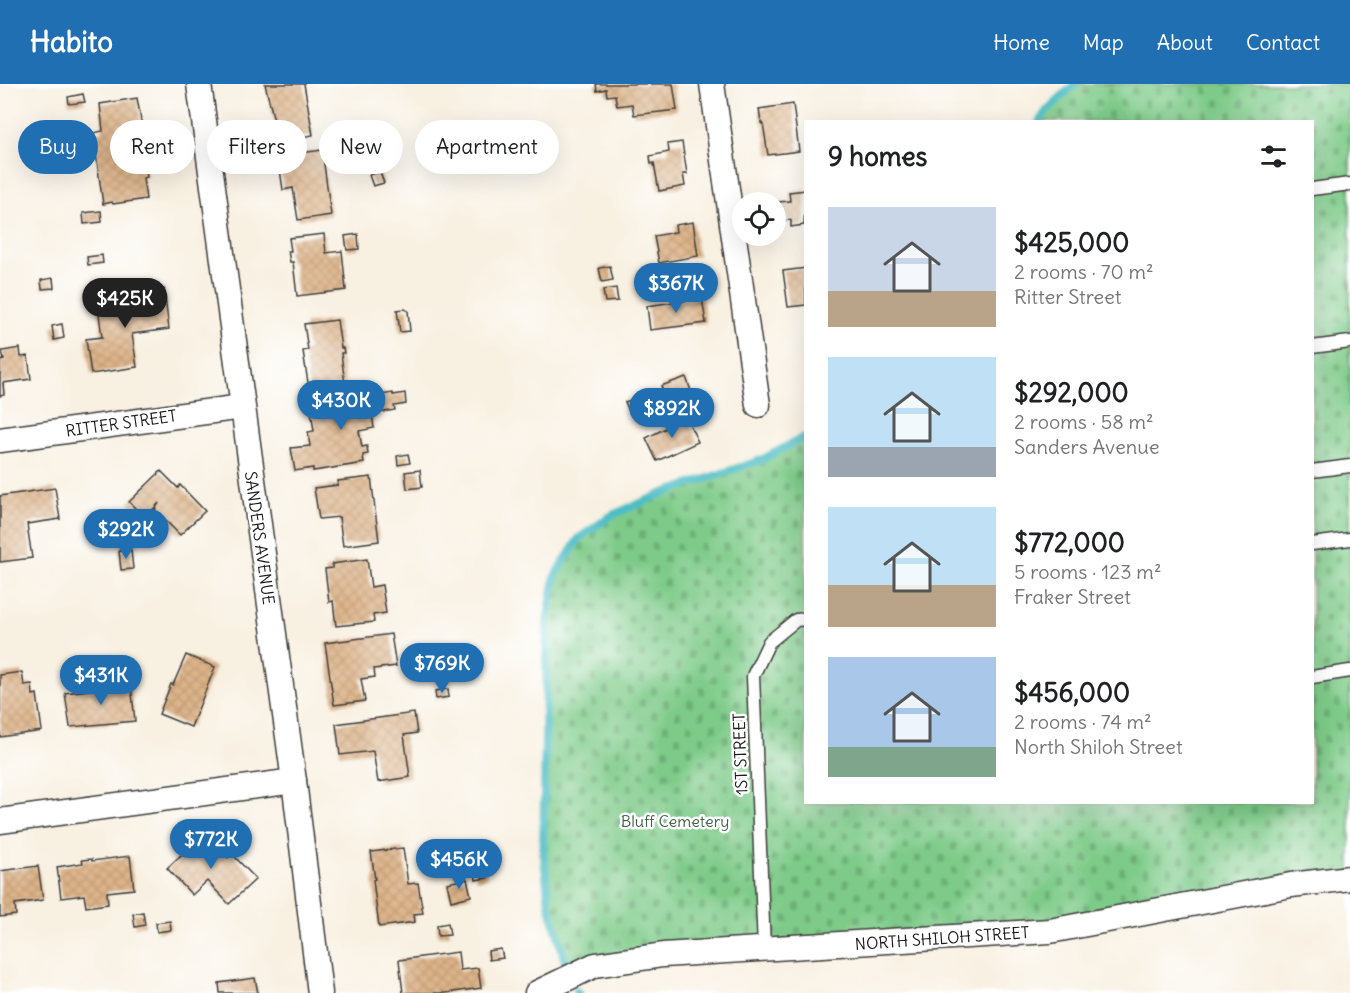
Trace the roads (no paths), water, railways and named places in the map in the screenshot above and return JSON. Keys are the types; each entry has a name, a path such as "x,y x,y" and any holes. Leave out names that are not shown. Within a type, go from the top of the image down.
{"street":[{"name":"SANDERS AVENUE","path":"199,84 294,781 320,993"},
{"path":"712,84 758,405"},
{"name":"RITTER STREET","path":"0,440 242,407"},
{"path":"0,820 294,781"},
{"name":"NORTH SHILOH STREET","path":"537,993 595,965 663,955 1050,931 1291,885 1350,879"}],"lane":[{"path":"1314,189 1350,184"},
{"path":"1314,347 1350,342"},
{"path":"1314,471 1350,466"},
{"path":"1314,544 1350,539"},
{"name":"1ST STREET","path":"764,948 753,676 769,642 796,620 804,619"},
{"path":"1314,676 1350,671"}],"waterway":[{"path":"1040,120 1047,110 1075,84"},
{"path":"565,962 549,904 543,849 547,622 555,576 579,538 612,515 664,493 761,460 804,437"}],"park label":[{"name":"Bluff Cemetery","path":"675,821"}]}
